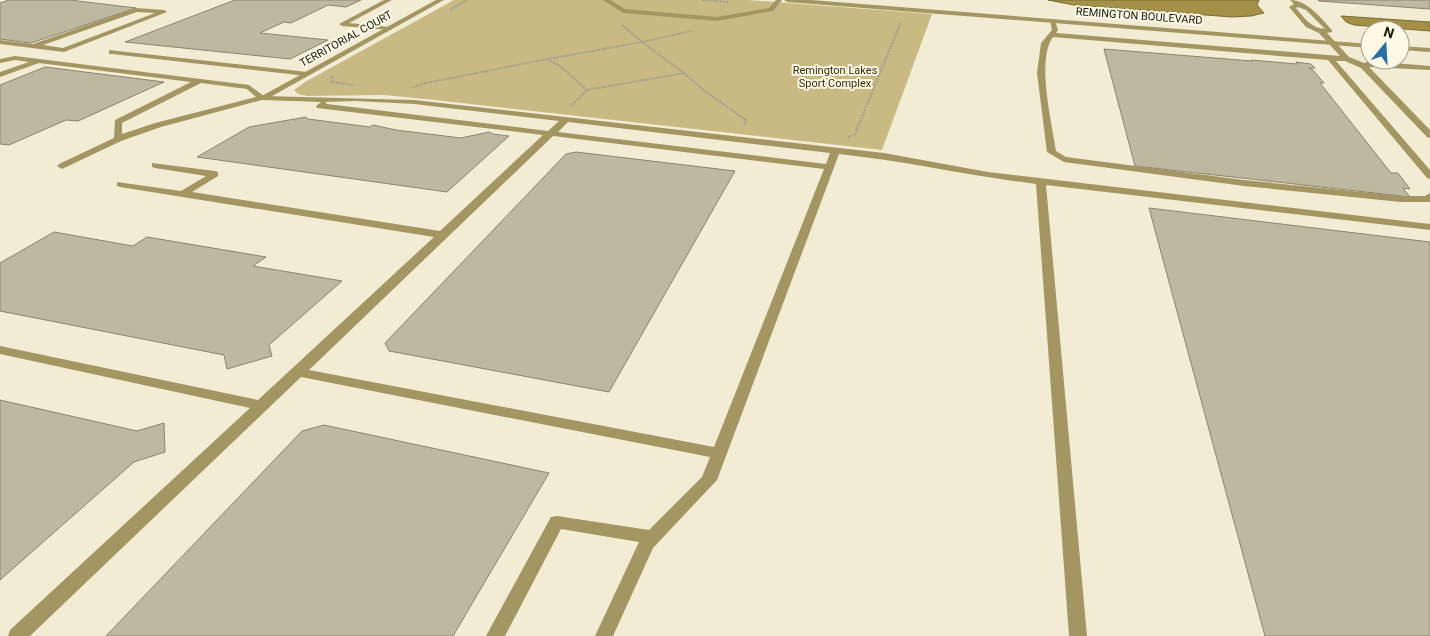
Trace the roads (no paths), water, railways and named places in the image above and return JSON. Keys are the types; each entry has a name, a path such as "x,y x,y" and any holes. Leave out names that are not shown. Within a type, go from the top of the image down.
{"street":[{"path":"389,0 342,24 389,29"},
{"name":"TERRITORIAL COURT","path":"262,98 441,0"},
{"path":"606,0 623,11 718,19 770,10 779,0"},
{"name":"REMINGTON BOULEVARD","path":"787,0 1360,45"},
{"name":"REMINGTON BOULEVARD","path":"862,0 1360,38"},
{"path":"1324,34 1330,31 1308,9 1295,3 1292,7 1310,29 1324,34 1346,59"},
{"path":"0,42 64,50 164,12 136,10 34,46"},
{"path":"1052,21 1055,30 1045,43 1041,73 1052,152 1064,160 1244,183 1401,199 1428,199 1430,196"},
{"path":"1052,35 1346,59 1360,64"},
{"path":"1410,42 1430,44"},
{"path":"1410,49 1430,50"},
{"path":"112,52 307,74"},
{"path":"0,61 15,58 249,87 262,98"},
{"path":"1330,58 1430,176"},
{"path":"0,75 38,61"},
{"path":"1410,66 1430,68"},
{"path":"1368,70 1430,134"},
{"path":"118,139 118,122 200,81"},
{"path":"62,166 118,139 158,125 262,98 414,102 571,115 884,156 988,175 1430,227"},
{"path":"331,99 320,106 830,167"},
{"path":"17,636 571,115"},
{"path":"604,636 646,544 710,480 835,150"},
{"path":"155,165 215,174 183,194"},
{"path":"1041,181 1078,636"},
{"path":"120,184 443,235"},
{"path":"0,350 262,406"},
{"path":"298,372 720,454"},
{"path":"495,636 558,522 652,538"}],"park label":[{"name":"Remington Lakes Sport Complex","path":"835,76"}]}
